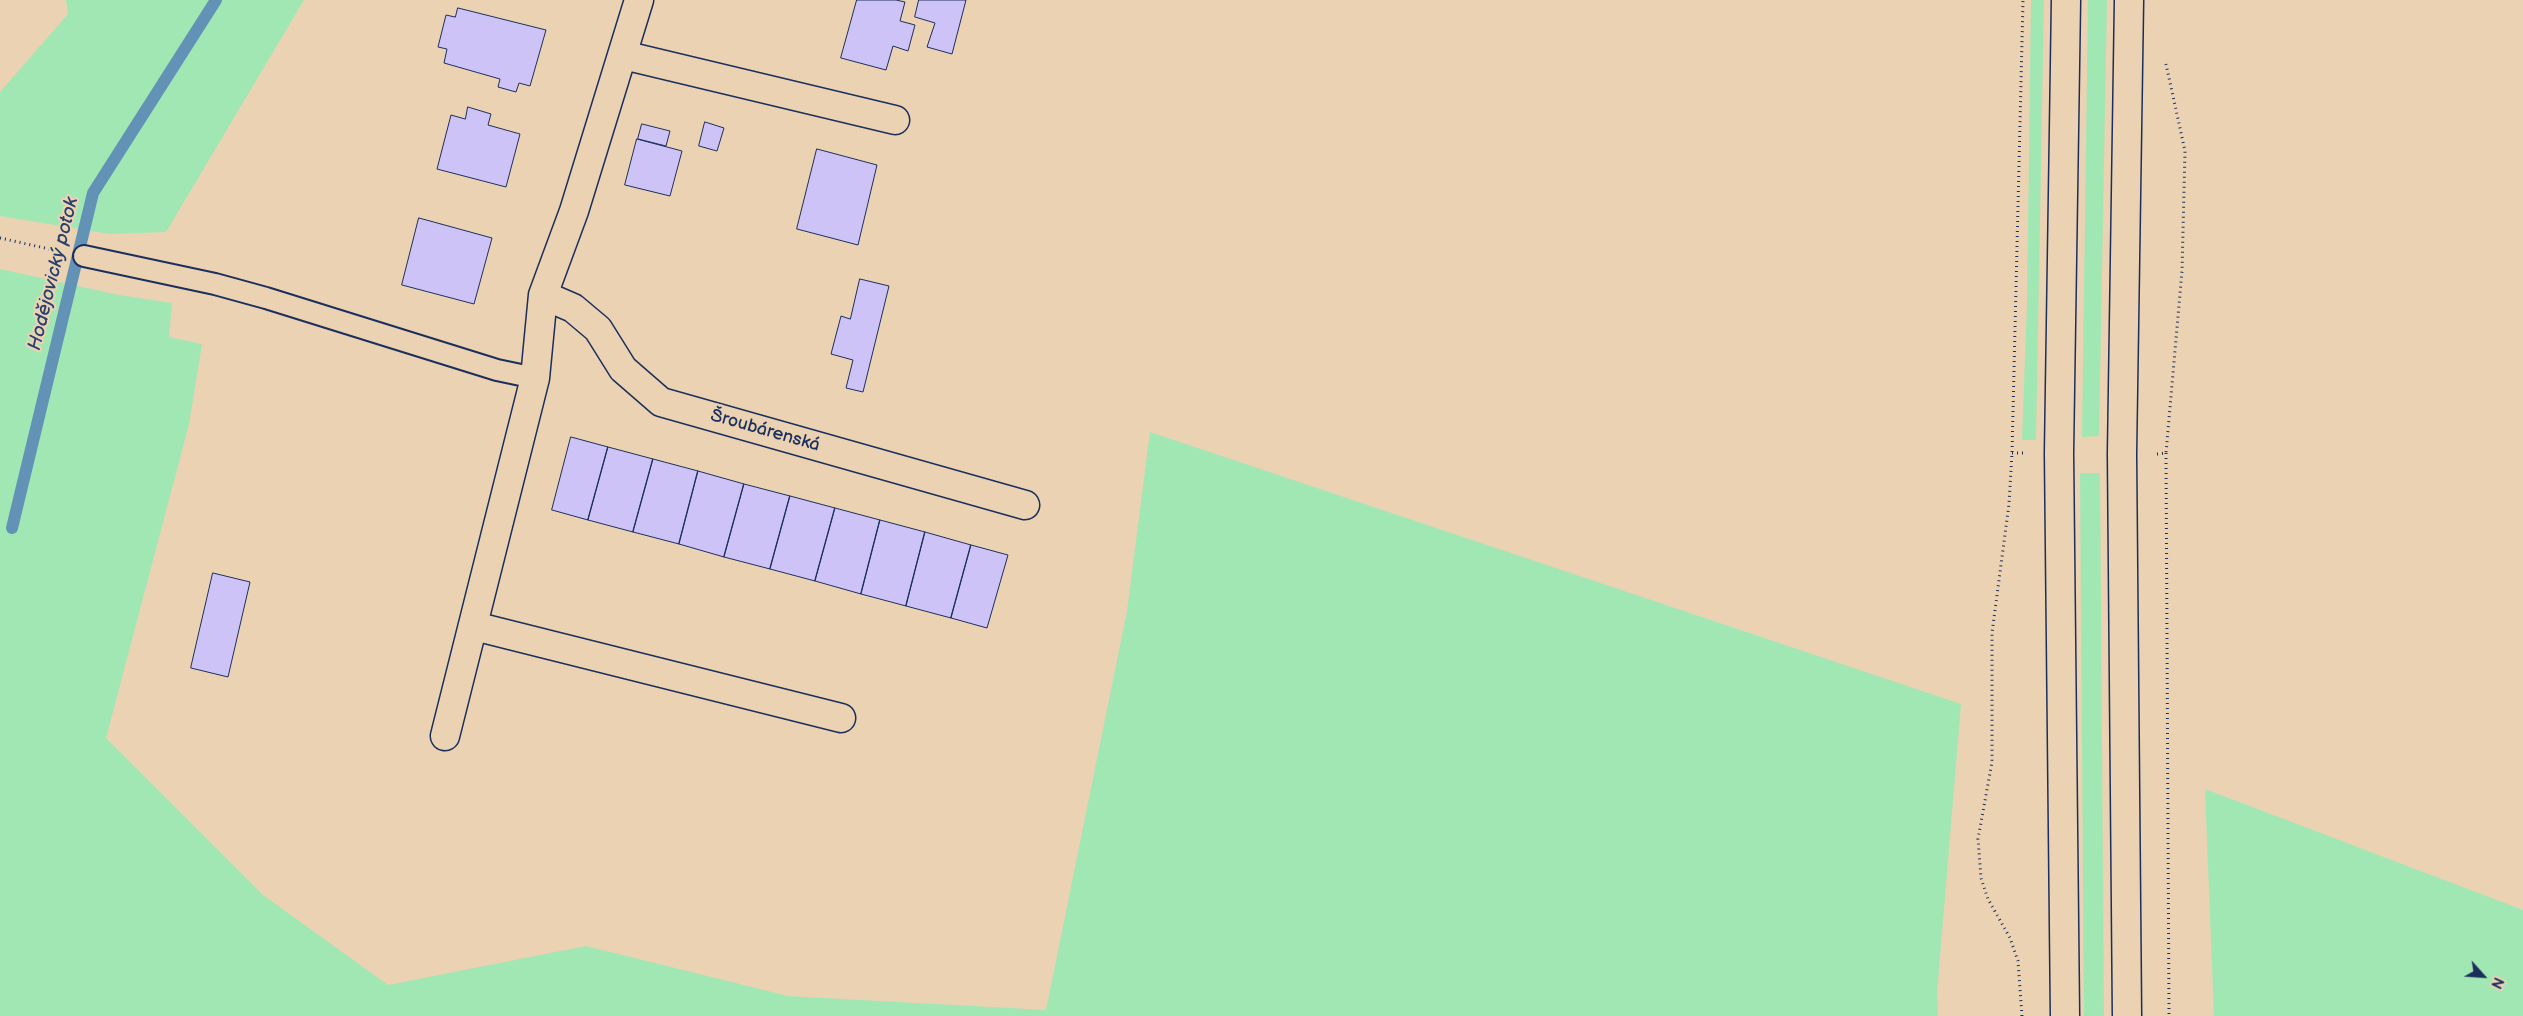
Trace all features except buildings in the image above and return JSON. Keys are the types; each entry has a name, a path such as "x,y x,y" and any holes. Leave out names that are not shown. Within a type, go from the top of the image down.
{"main road":[{"path":"445,736 535,378 543,295 574,210 639,0"},
{"path":"2065,1016 2059,453 2066,0"},
{"path":"2127,1016 2122,454 2129,0"},
{"path":"623,55 895,120"},
{"name":"Šroubárenská","path":"543,295 572,308 598,329 622,369 661,402 1025,505"},
{"path":"474,626 841,718"}],"lane":[{"path":"84,256 258,296 497,370 535,378"}],"path":[{"path":"2022,1016 2018,961 2010,938 1988,899 1984,885 1978,839 1992,762 1992,633 2009,504 2012,453 2023,0"},
{"path":"0,238 51,250"},
{"path":"2166,454 2169,1016"}],"green space":[{"path":"66,0 304,0 166,232 110,234 0,216 0,92 68,14"},
{"path":"2031,0 2044,0 2036,440 2022,440 2027,303"},
{"path":"2088,0 2107,0 2099,436 2082,437"},
{"path":"0,269 119,295 172,303 169,337 202,344 189,424 106,738 263,895 388,985 586,946 788,996 1046,1010 1127,611 1150,432 1961,704 1937,993 1938,1016 0,1016"},
{"path":"2080,473 2100,473 2104,1016 2084,1016"},
{"path":"2205,789 2523,910 2523,1016 2214,1016"}],"waterway":[{"name":"Hodějovický potok","path":"12,528 93,193 216,0"}]}
